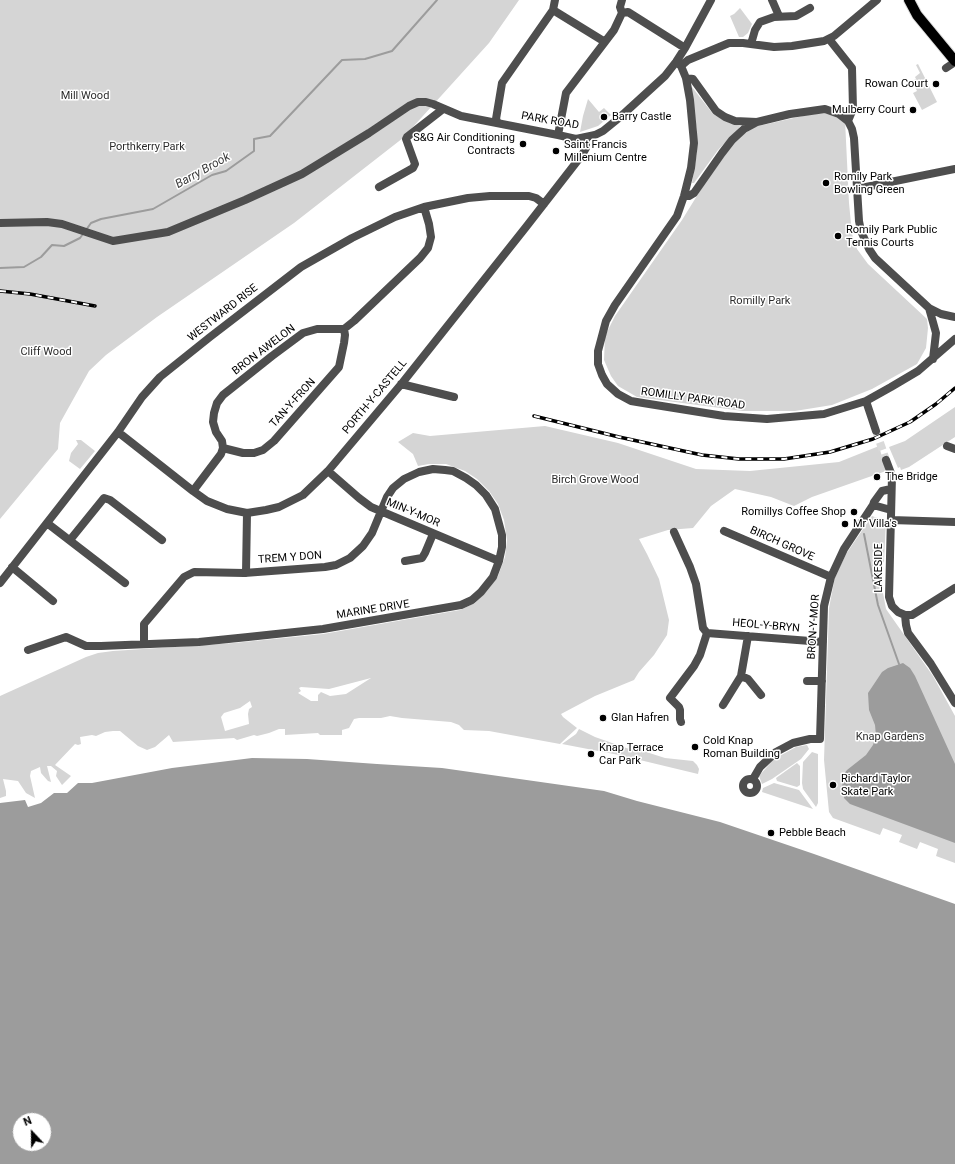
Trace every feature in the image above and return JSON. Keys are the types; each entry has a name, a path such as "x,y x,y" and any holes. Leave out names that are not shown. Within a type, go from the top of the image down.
{"main road":[{"path":"909,0 913,11 955,62"}],"street":[{"path":"498,123 496,119 502,83 553,10 555,0"},
{"path":"558,135 566,93 614,30 622,13 620,7 622,0"},
{"name":"PARK ROAD","path":"0,223 47,222 62,224 113,241 168,232 245,200 302,174 369,134 409,106 418,102 426,102 461,116 576,139 586,138 603,131 679,64 685,48 711,0"},
{"path":"772,0 779,16"},
{"path":"679,64 729,43 751,44 774,48 829,39 877,0"},
{"path":"751,44 755,30 760,22 779,16 796,16 810,8"},
{"path":"553,10 605,42"},
{"path":"622,13 628,12 685,48"},
{"path":"829,39 852,68 853,109 848,121 854,138 856,189 860,226 869,249 883,266 930,308 941,314 955,317"},
{"path":"946,68 955,62"},
{"name":"ROMILLY PARK ROAD","path":"679,64 686,78 690,100 694,143 691,168 677,216 615,305 606,321 598,351 598,364 607,384 618,394 643,404 724,416 767,419 824,414 866,401 918,372 955,339"},
{"name":"ROMILLY PARK ROAD","path":"686,78 693,79 716,111 725,117 736,121 757,122"},
{"path":"379,187 413,168 415,164 406,139 407,137 443,109"},
{"name":"ROMILLY PARK ROAD","path":"684,196 689,196 694,193 732,140 744,129 757,122 790,114 825,109 839,114 848,121"},
{"name":"PORTH-Y-CASTELL","path":"118,432 193,491 207,501 218,506 247,513 279,507 294,501 303,495 328,471 401,384 582,155 586,148 586,138"},
{"path":"856,189 955,169"},
{"name":"WESTWARD RISE","path":"0,583 118,432 142,397 160,377 301,267 352,238 395,217 424,207 468,198 490,196 529,196 536,198 544,204"},
{"path":"344,329 420,258 428,248 431,237 424,207"},
{"path":"930,308 936,333 933,359"},
{"name":"BRON AWELON","path":"223,448 222,441 216,432 213,422 217,403 223,395 303,333 317,329 344,329"},
{"name":"TAN-Y-FRON","path":"223,448 243,453 254,453 263,450 274,441 339,367 345,335 344,329"},
{"path":"401,384 454,397"},
{"path":"866,401 876,431"},
{"path":"947,446 955,449"},
{"path":"193,491 221,454 223,448"},
{"name":"LAKESIDE","path":"886,460 892,476 889,597 892,606 905,616"},
{"name":"MARINE DRIVE","path":"28,650 66,637 86,646 101,646 199,642 323,629 461,605 472,600 481,592 493,577 502,547 502,535 495,509 476,485 466,478 453,472 439,470 426,470 419,472 404,479 393,488 387,498 382,513"},
{"name":"MIN-Y-MOR","path":"328,471 359,498 382,513 499,561"},
{"name":"BRON-Y-MOR","path":"753,779 766,760 780,749 801,741 820,739 824,606 831,577 844,549 874,502 882,491 891,489"},
{"path":"70,540 104,498 110,500 162,540"},
{"path":"873,505 891,510"},
{"name":"TREM Y DON","path":"246,573 247,513"},
{"name":"TREM Y DON","path":"144,644 144,624 184,577 194,572 246,573 336,565 350,558 363,546 372,534 382,513"},
{"path":"891,520 955,522"},
{"path":"47,523 124,583"},
{"name":"BIRCH GROVE","path":"724,531 831,577"},
{"path":"674,532 696,584 703,628 707,632 700,655 694,666 670,698 679,707 681,722"},
{"path":"405,561 422,558 433,534"},
{"path":"12,567 53,601"},
{"path":"955,588 912,615 905,616 908,633 931,664 955,704"},
{"name":"HEOL-Y-BRYN","path":"707,632 823,642"},
{"path":"723,706 742,676 748,636"},
{"path":"742,676 748,679 761,695"},
{"path":"807,681 822,681"}],"green space":[{"name":"Porthkerry Park","path":"0,0 519,0 489,43 403,138 294,223 157,317 106,355 89,371 60,423 58,449 0,519"},
{"path":"740,8 752,24 748,33 743,37 739,37 730,16"},
{"path":"918,64 937,102 922,110 913,93 917,91 912,81 916,79 915,77 920,73 916,65"},
{"path":"692,87 713,114 729,123 740,126 718,150 694,183 692,183 697,153 697,132"},
{"path":"588,99 599,112 604,108 611,115 598,126 580,132 583,116"},
{"name":"Romilly Park","path":"826,113 845,120 849,203 852,234 857,249 868,264 927,319 928,328 926,348 917,364 872,389 832,405 795,411 743,411 637,397 618,386 611,376 604,360 605,336 615,316 736,140 754,127 807,115"},
{"path":"955,407 955,437 909,467 901,470 900,467 898,468 889,447 905,441"},
{"name":"Birch Grove Wood","path":"545,426 618,443 696,469 750,471 839,462 879,446 886,471 812,497 794,506 771,497 735,489 711,506 693,528 668,530 639,539 659,579 669,620 667,635 654,655 634,680 595,696 561,714 577,728 560,744 489,731 464,730 459,725 451,722 390,716 381,718 354,719 349,728 342,730 342,735 320,735 318,733 285,735 285,729 279,729 269,733 257,736 254,735 237,740 234,738 173,742 169,735 155,747 147,750 138,746 120,731 113,731 105,732 96,736 92,735 80,737 81,744 75,744 55,765 71,776 62,785 56,776 57,771 51,766 47,766 51,782 48,781 41,773 40,767 31,771 30,776 35,798 26,793 18,781 3,779 6,796 0,798 0,696 86,657 98,653 113,651 234,643 323,634 460,610 475,603 487,591 498,576 505,557 507,540 504,520 498,504 489,491 477,479 465,471 446,464 429,464 418,466 413,454 398,442 413,433 430,436","holes":["371,678 346,694 330,696 321,692 318,695 318,701 311,701 298,693 301,691 299,688 301,687 329,689","250,701 252,707 249,709 248,714 249,724 225,731 221,717 224,713 240,708"]},
{"path":"76,440 81,440 95,451 80,469 69,461 71,453 78,444"},
{"name":"Knap Gardens","path":"872,516 886,521 884,562 878,565 882,576 881,582 886,609 933,676 955,716 955,863 936,856 938,849 920,842 917,849 899,842 902,835 883,828 880,835 833,818 829,812 824,760 829,608 835,577 846,554"},
{"path":"579,729 595,737 632,750 640,750 665,758 693,761 699,769 698,774 619,755 562,744 576,734"},
{"path":"807,745 809,749 801,759 762,784 759,776 774,759 796,747"},
{"path":"812,752 818,754 818,803 816,807 803,789 802,783 803,762"},
{"path":"797,763 800,766 800,785 797,787 777,781 776,778"},
{"path":"774,783 799,790 813,809 762,792 763,788"}],"shaded area":[{"path":"903,663 910,668 915,676 955,764 955,843 850,804 844,798 842,781 843,775 866,755 873,745 876,736 875,725 869,710 868,693 882,672 888,668"},
{"path":"252,758 307,759 442,768 604,791 720,822 955,904 955,1164 0,1164 0,803 25,800 28,807 41,803 54,793 67,793 78,783 92,783 172,768"}],"waterway":[{"name":"Barry Brook","path":"86,230 91,223 101,219 153,209 212,175 226,171 254,151 254,139 270,136 342,60 365,59 392,51 437,0"},
{"name":"Barry Brook","path":"0,268 24,267 41,257 52,245 64,246 80,238 83,234"},
{"path":"864,534 878,605 899,664"}],"tunnel":[{"path":"876,431 886,460"}],"railway":[{"path":"0,291 30,294 95,306"},
{"path":"534,416 619,437 702,455 739,459 784,459 830,452 873,439 910,422 936,404 955,388"}],"place":[{"name":"Rowan Court","path":"936,84"},
{"name":"Mulberry Court","path":"913,110"},
{"name":"Barry Castle","path":"604,117"},
{"name":"S&G Air Conditioning Contracts","path":"523,144"},
{"name":"Saint Francis Millenium Centre","path":"556,151"},
{"name":"Romily Park Bowling Green","path":"826,183"},
{"name":"Romily Park Public Tennis Courts","path":"838,236"},
{"name":"The Bridge","path":"877,477"},
{"name":"Romillys Coffee Shop","path":"854,512"},
{"name":"Mr Villa's","path":"845,524"},
{"name":"Glan Hafren","path":"603,718"},
{"name":"Cold Knap Roman Building","path":"695,747"},
{"name":"Knap Terrace Car Park","path":"591,754"},
{"name":"Richard Taylor Skate Park","path":"833,785"},
{"name":"Pebble Beach","path":"771,833"}],"park label":[{"name":"Mill Wood","path":"85,96"},
{"name":"Cliff Wood","path":"46,352"}]}
